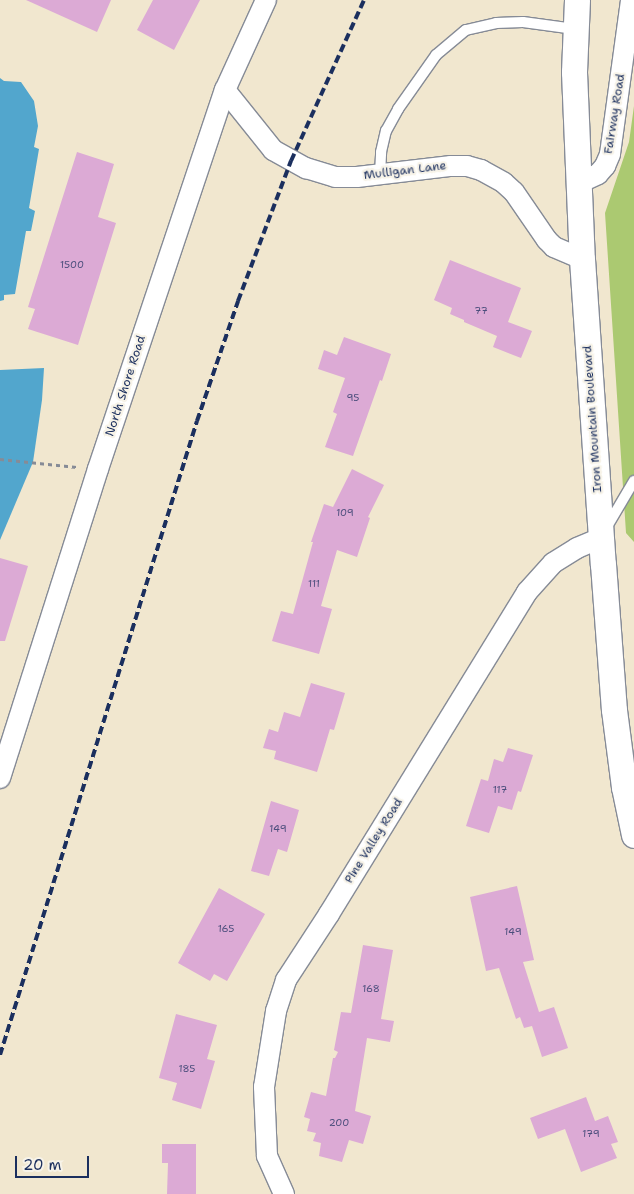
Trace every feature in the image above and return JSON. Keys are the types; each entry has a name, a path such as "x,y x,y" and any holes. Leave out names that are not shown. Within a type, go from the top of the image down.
{"street":[{"name":"North Shore Road","path":"0,778 98,469 225,90 266,0"},
{"name":"Iron Mountain Boulevard","path":"577,0 574,72 582,258 601,538 614,710 623,778 634,836"},
{"name":"Fairway Road","path":"579,183 598,174 605,166 610,154 631,0"},
{"name":"Mulligan Lane","path":"225,90 273,150 291,161 335,177 451,166 467,166 481,170 504,183 514,192 547,240 554,247 582,258"},
{"name":"Pine Valley Road","path":"284,1194 267,1156 264,1087 276,1011 286,980 335,905 527,592 553,563 577,548 601,538"}],"lane":[{"path":"380,174 381,152 386,131 398,109 436,55 466,30 496,23 523,22 575,28"},
{"path":"601,538 634,482"}],"path":[{"path":"0,459 98,469"}],"green space":[{"path":"634,106 634,542 626,533 605,213 629,142"}],"water":[{"path":"0,78 4,81 21,82 34,101 38,126 34,147 39,149 29,208 35,211 31,231 26,231 15,294 4,295 4,300 0,301"},
{"path":"44,368 42,400 33,462 0,540 0,370"}],"building":[{"path":"26,0 111,0 97,32"},
{"path":"153,0 200,0 174,50 137,30"},
{"path":"77,152 114,164 98,217 116,223 78,345 28,329 35,309 28,307"},
{"path":"450,260 521,288 508,322 532,331 521,358 493,347 497,336 450,314 452,308 434,300"},
{"path":"344,337 391,354 353,456 325,447 337,414 333,412 345,378 318,369 324,350 337,355"},
{"path":"352,469 384,485 368,517 370,518 357,557 337,550 321,606 332,609 319,654 272,641 281,611 293,614 313,542 311,542 324,504 333,507"},
{"path":"0,558 28,566 5,641 0,641"},
{"path":"311,683 345,693 334,730 330,729 317,772 274,759 276,751 263,748 269,729 278,732 284,712 300,717"},
{"path":"508,748 533,755 521,792 518,791 512,810 498,806 489,833 466,826 481,779 488,781 494,759 503,762"},
{"path":"271,801 299,810 287,852 278,849 269,876 251,871"},
{"path":"517,886 534,960 523,962 539,1012 554,1007 568,1048 542,1057 532,1026 524,1028 520,1017 516,1019 499,968 486,971 470,897"},
{"path":"219,888 265,914 227,981 214,974 210,981 178,963"},
{"path":"363,945 393,950 381,1019 394,1021 390,1042 367,1038 355,1111 371,1116 363,1144 349,1140 342,1162 319,1156 321,1143 313,1141 316,1133 307,1131 310,1119 304,1117 311,1092 326,1096 333,1058 335,1058 338,1052 334,1050 341,1012 351,1013"},
{"path":"176,1014 217,1025 207,1059 215,1061 201,1109 172,1100 177,1083 159,1078"},
{"path":"586,1097 595,1121 608,1116 618,1142 611,1144 617,1158 581,1172 565,1129 538,1139 530,1118"},
{"path":"162,1144 196,1144 196,1194 167,1194 168,1163 162,1163"}],"railway":[{"path":"0,1055 197,421 238,301 291,161 364,0"}]}
